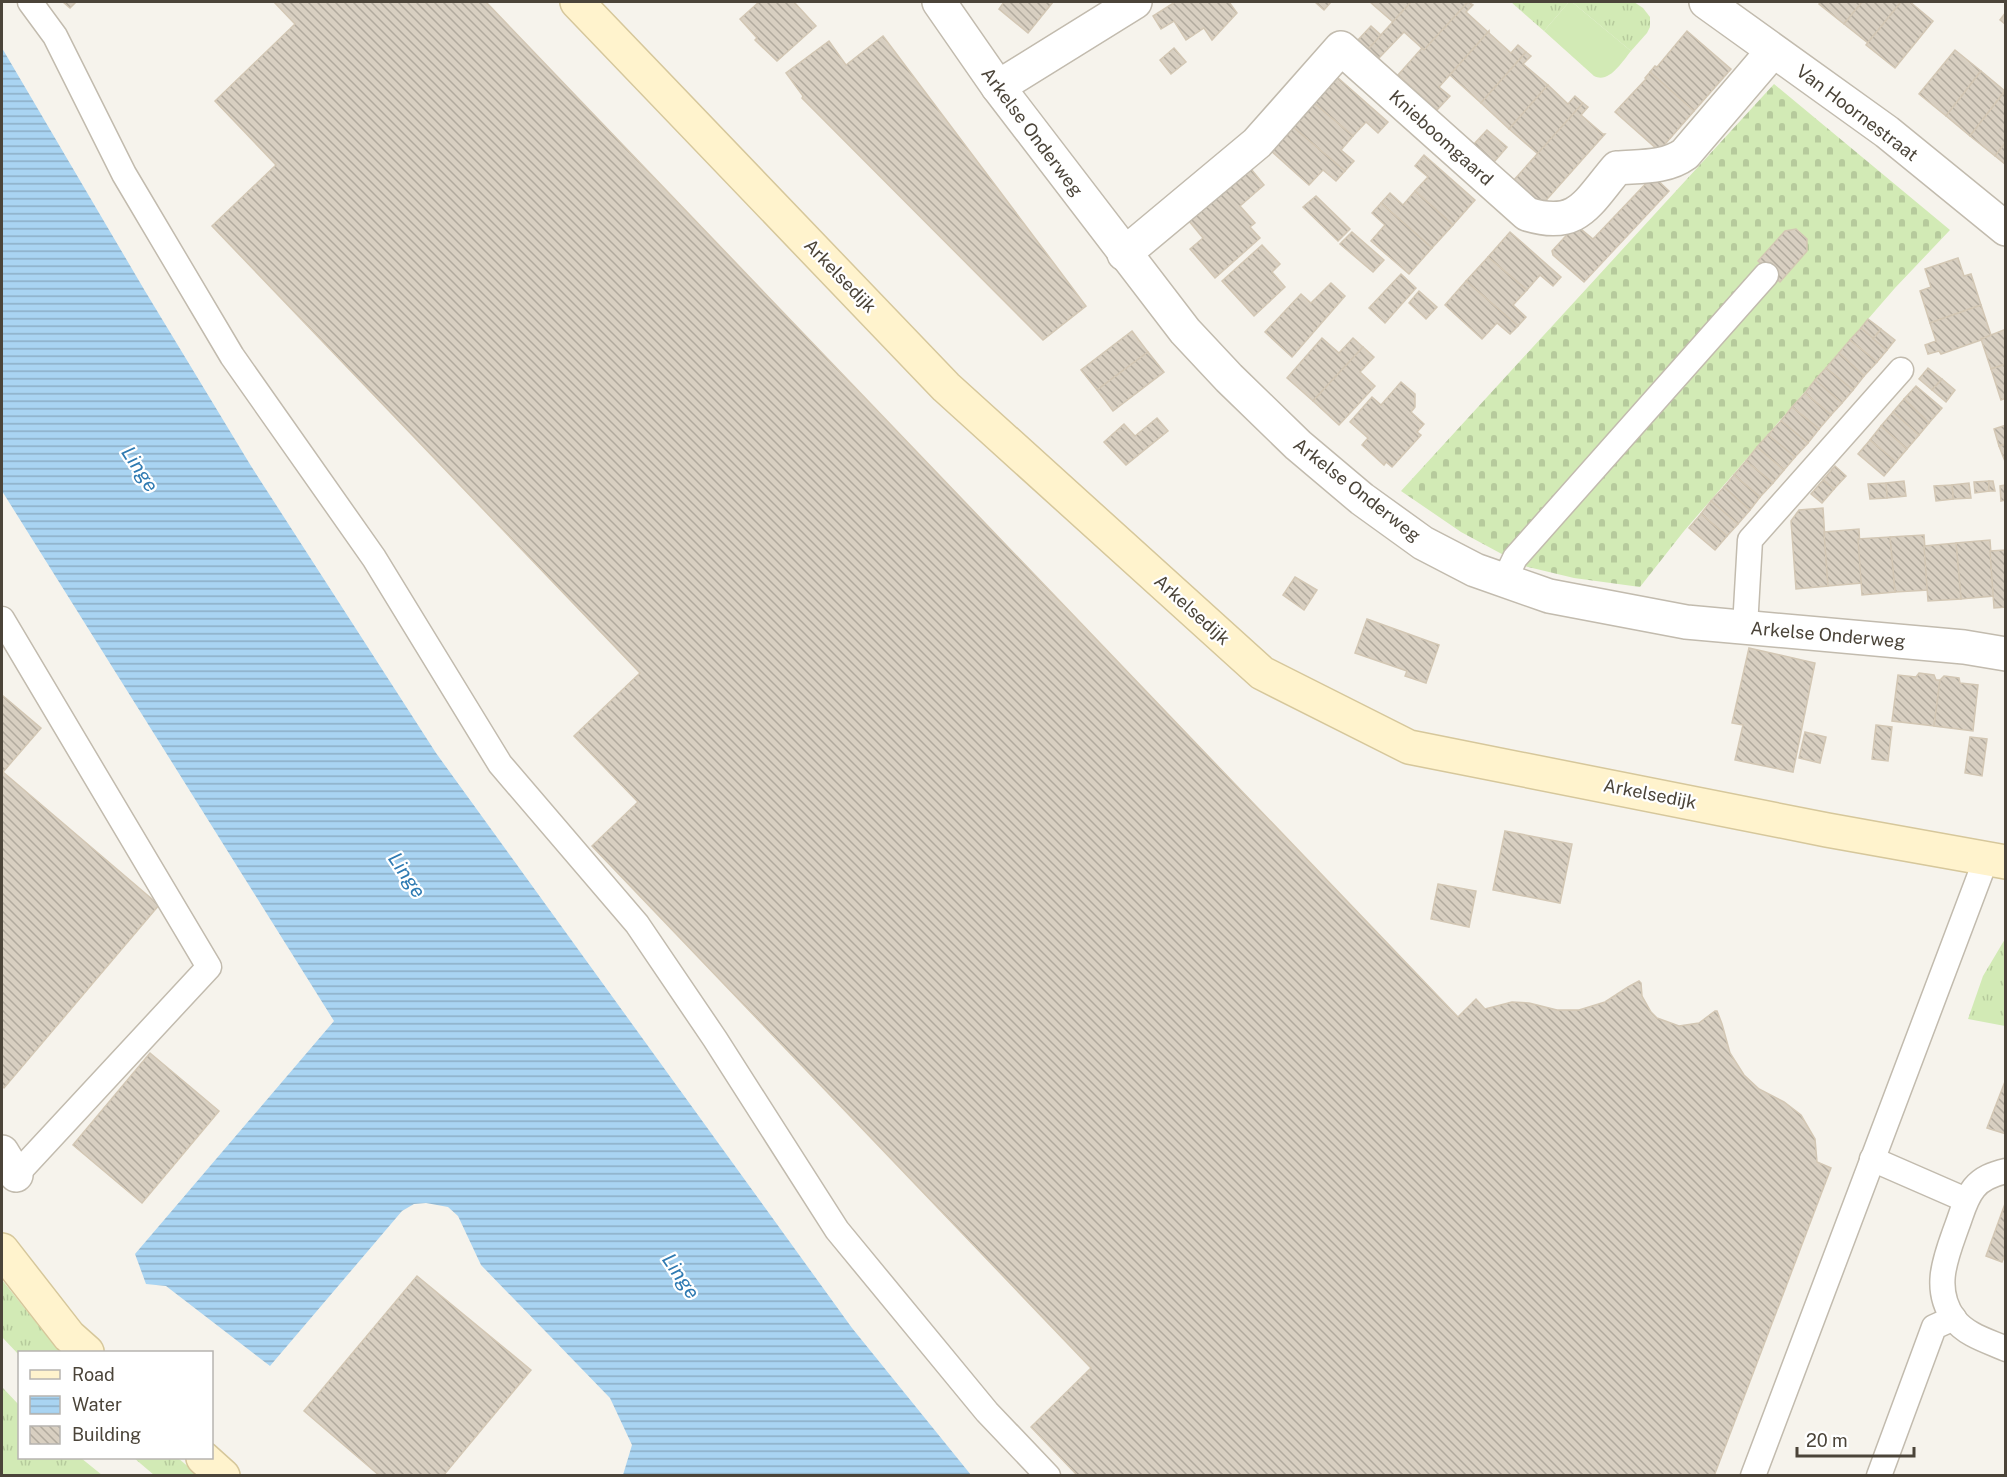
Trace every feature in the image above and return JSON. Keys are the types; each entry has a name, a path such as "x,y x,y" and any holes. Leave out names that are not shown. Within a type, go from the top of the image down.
{"main road":[{"name":"Arkelsedijk","path":"577,2 946,387 1262,673 1409,747 1996,861"},
{"path":"2,1250 69,1336 85,1351"},
{"path":"204,1459 223,1476"}],"street":[{"name":"Arkelse Onderweg","path":"939,2 998,87 1185,331 1229,378 1298,445 1362,499 1423,543 1475,570 1549,596 1676,620 1964,647 2006,654"},
{"path":"998,87 1135,2"},
{"name":"Van Hoornestraat","path":"1706,2 1887,132 2006,229"},
{"name":"Knieboomgaard","path":"1125,254 1257,143 1341,48 1527,214 1555,220 1569,218 1579,212 1617,168 1665,163 1677,160 1685,154 1773,51"}],"lane":[{"path":"30,2 55,36 124,174 232,356 374,558 500,764 638,924 715,1039 837,1230 987,1412 1048,1476"},
{"path":"1504,581 1515,558 1766,274"},
{"path":"1745,627 1750,540 1901,370"},
{"path":"2,619 209,967 9,1164"},
{"path":"1753,1476 1872,1159 1996,861"},
{"path":"1872,1159 1966,1200"},
{"path":"2006,1171 1989,1175 1975,1187 1966,1200 1943,1265 1942,1282 1954,1318 1968,1332 2006,1349"},
{"path":"1880,1476 1934,1327 1954,1318"}],"green space":[{"path":"1511,2 1569,2 1544,31"},
{"path":"1569,2 1572,2 1631,51 1610,75 1600,78 1594,76 1544,31"},
{"path":"1572,2 1634,2 1650,17 1650,27 1631,51"},
{"path":"1774,84 1950,230 1895,288 1684,531 1640,587 1574,578 1524,566 1461,532 1401,491"},
{"path":"2005,939 2005,1026 1968,1019 1983,976"},
{"path":"2,1280 61,1351 18,1351 18,1354 2,1337"},
{"path":"2,1387 18,1404 18,1459 82,1459 102,1475 2,1475"},
{"path":"135,1459 179,1459 198,1475 154,1475"}],"water":[{"name":"Linge","path":"2,48 251,466 436,753 852,1328 971,1475 623,1475 632,1445 610,1398 481,1265 458,1216 448,1207 426,1203 414,1204 402,1211 270,1366 166,1286 146,1284 135,1254 334,1021 2,491"}],"building":[{"path":"63,2 76,2 70,8"},
{"path":"274,2 486,2 1458,1017 1476,999 1485,1009 1512,1002 1529,1003 1557,1010 1579,1010 1605,1002 1639,981 1642,996 1657,1018 1679,1026 1699,1023 1717,1011 1730,1053 1744,1075 1759,1089 1784,1102 1801,1115 1815,1139 1817,1162 1831,1168 1714,1476 1078,1476 1031,1427 1091,1368 592,846 638,802 574,736 640,673 212,226 276,165 215,101 295,24"},
{"path":"759,2 794,2 816,26 777,61 755,40 757,38 740,19"},
{"path":"1004,2 1053,2 1028,33 999,9"},
{"path":"1175,2 1229,2 1237,13 1212,40 1204,28 1186,40 1174,21 1161,29 1153,16"},
{"path":"1315,2 1331,2 1324,10"},
{"path":"1370,2 1411,2 1393,22"},
{"path":"1411,2 1468,2 1424,50 1404,32 1379,58 1368,49"},
{"path":"1468,2 1473,5 1466,12 1489,31 1439,87 1450,96 1437,110 1398,75"},
{"path":"1820,2 1862,2 1844,24 1819,4"},
{"path":"1862,2 1901,2 1868,43 1844,24"},
{"path":"1901,2 1910,2 1933,21 1895,68 1866,45"},
{"path":"2006,12 2006,25 2000,20"},
{"path":"1371,26 1381,35 1368,49 1358,40"},
{"path":"1489,31 1511,53 1518,45 1526,52 1481,103 1450,75"},
{"path":"1687,31 1731,69 1694,111 1650,72 1655,66 1657,67"},
{"path":"883,36 1086,306 1043,340 802,98 803,96 786,73 829,41 846,65"},
{"path":"1174,48 1186,62 1171,74 1160,60"},
{"path":"1955,50 1981,71 1946,116 1919,94"},
{"path":"1526,52 1531,56 1523,64 1548,85 1509,129 1481,103"},
{"path":"1981,71 2005,91 1970,136 1946,116"},
{"path":"1650,72 1694,111 1659,151 1615,112"},
{"path":"1337,77 1388,122 1378,133 1366,122 1353,136 1314,103"},
{"path":"1548,85 1568,104 1575,96 1583,103 1538,154 1509,129"},
{"path":"2005,91 2006,142 1995,156 1970,136"},
{"path":"1314,103 1353,136 1341,150 1354,161 1345,171 1293,127"},
{"path":"1583,103 1588,107 1581,115 1605,134 1541,206 1513,181"},
{"path":"1293,127 1345,171 1336,181 1323,170 1309,185 1271,151"},
{"path":"1487,130 1507,147 1494,162 1474,144"},
{"path":"2006,142 2006,165 1995,156"},
{"path":"1424,155 1475,200 1453,225 1415,191 1428,177 1415,166"},
{"path":"1251,169 1264,185 1240,206 1255,223 1250,227 1260,238 1215,278 1190,249 1203,238 1189,221"},
{"path":"1653,176 1669,191 1584,282 1553,255 1552,251 1576,225 1593,239"},
{"path":"1415,191 1453,225 1432,248 1381,203 1390,193 1403,205"},
{"path":"1316,196 1350,229 1338,241 1303,207"},
{"path":"1381,203 1432,248 1409,274 1371,241 1385,225 1372,213"},
{"path":"1796,229 1807,239 1807,251 1780,282 1758,261 1785,231"},
{"path":"1352,232 1384,260 1373,272 1340,244"},
{"path":"1510,232 1561,277 1553,286 1540,275 1527,290 1488,257"},
{"path":"1262,245 1280,264 1272,272 1285,287 1254,316 1222,281"},
{"path":"1488,257 1527,290 1513,305 1526,317 1518,326 1466,281"},
{"path":"1958,258 1964,276 1971,274 1981,305 1930,323 1920,291 1931,287 1925,269"},
{"path":"1401,274 1416,288 1385,323 1369,308"},
{"path":"1466,281 1518,326 1510,334 1497,323 1482,339 1445,305"},
{"path":"1331,283 1345,296 1292,357 1265,332 1301,294 1311,303"},
{"path":"1419,291 1437,307 1426,319 1409,303"},
{"path":"1981,305 1991,335 1941,354 1939,351 1928,354 1925,345 1936,341 1930,323"},
{"path":"1868,319 1881,329 1873,339 1861,328"},
{"path":"1861,328 1887,350 1877,362 1850,340"},
{"path":"1881,329 1895,340 1887,350 1873,339"},
{"path":"2006,329 2006,364 1991,369 1981,339"},
{"path":"1132,331 1148,352 1097,390 1081,370"},
{"path":"1322,338 1339,353 1353,338 1363,347 1313,401 1287,378"},
{"path":"1850,340 1877,362 1864,376 1839,353"},
{"path":"1363,347 1374,357 1360,372 1375,386 1339,425 1313,401"},
{"path":"1148,352 1164,372 1113,411 1097,390"},
{"path":"1839,353 1864,376 1853,390 1826,368"},
{"path":"2006,364 2006,398 2001,400 1991,369"},
{"path":"1826,368 1853,390 1842,403 1815,380"},
{"path":"1928,368 1942,379 1932,390 1919,379"},
{"path":"1942,379 1955,390 1946,402 1932,390"},
{"path":"1815,380 1842,403 1831,415 1805,393"},
{"path":"1401,382 1415,394 1415,407 1411,412 1424,424 1417,432 1421,435 1392,467 1386,462 1384,465 1362,445 1368,438 1350,422 1372,397 1381,405"},
{"path":"1916,386 1942,408 1929,423 1904,399"},
{"path":"1805,393 1831,415 1819,429 1792,407"},
{"path":"1904,399 1929,423 1919,435 1893,412"},
{"path":"1792,407 1819,429 1808,443 1781,421"},
{"path":"1893,412 1919,435 1907,449 1881,426"},
{"path":"1157,418 1168,431 1126,465 1104,442 1124,424 1135,436"},
{"path":"1781,421 1808,443 1795,457 1768,435"},
{"path":"2006,425 2006,444 1999,446 1994,429"},
{"path":"1881,426 1907,449 1896,462 1870,440"},
{"path":"1768,435 1795,457 1784,470 1757,447"},
{"path":"1870,440 1896,462 1884,476 1858,454"},
{"path":"2006,444 2006,464 1999,446"},
{"path":"1757,447 1784,470 1773,483 1746,461"},
{"path":"1746,461 1773,483 1760,497 1734,475"},
{"path":"1835,466 1846,476 1834,489 1823,480"},
{"path":"1734,475 1760,497 1750,510 1724,487"},
{"path":"1823,480 1834,489 1822,503 1811,494"},
{"path":"1904,481 1906,496 1887,498 1886,483"},
{"path":"1989,481 1989,491 1975,493 1974,482"},
{"path":"1989,481 1993,481 1995,491 1989,491"},
{"path":"1886,483 1887,498 1870,499 1868,484"},
{"path":"1969,483 1971,498 1953,499 1952,485"},
{"path":"1952,485 1953,499 1936,501 1934,486"},
{"path":"2006,485 2006,500 2001,501 2000,486"},
{"path":"1724,487 1750,510 1738,524 1711,501"},
{"path":"1711,501 1738,524 1727,536 1701,514"},
{"path":"1823,508 1828,586 1796,589 1791,521 1799,510"},
{"path":"1701,514 1727,536 1715,550 1689,528"},
{"path":"1859,529 1862,583 1828,586 1824,532"},
{"path":"1924,535 1928,590 1895,592 1890,537"},
{"path":"1890,537 1895,592 1862,595 1858,539"},
{"path":"1990,540 1994,596 1961,599 1956,543"},
{"path":"1956,543 1961,599 1928,601 1924,546"},
{"path":"2006,550 2006,607 1994,608 1990,551"},
{"path":"1295,577 1317,590 1304,610 1283,595"},
{"path":"1367,619 1439,645 1426,683 1405,676 1407,671 1355,653"},
{"path":"1749,648 1815,663 1793,772 1735,760 1743,725 1732,723"},
{"path":"1919,673 1934,675 1936,680 1940,680 1934,726 1892,721 1898,675 1916,677"},
{"path":"1944,676 1959,678 1960,683 1978,685 1973,731 1934,726 1940,680"},
{"path":"2,695 41,728 3,772 159,905 4,1088 2,1086"},
{"path":"1876,725 1892,727 1888,761 1872,759"},
{"path":"1805,732 1826,737 1820,763 1799,758"},
{"path":"1970,737 1987,739 1982,776 1965,773"},
{"path":"1505,831 1572,844 1560,903 1493,890"},
{"path":"1438,884 1476,891 1469,927 1431,919"},
{"path":"150,1053 219,1111 142,1203 73,1145"},
{"path":"2006,1079 2006,1134 1987,1128"},
{"path":"2006,1201 2006,1252 2002,1262 1986,1256"},
{"path":"417,1276 531,1370 443,1476 380,1476 304,1411"}]}
